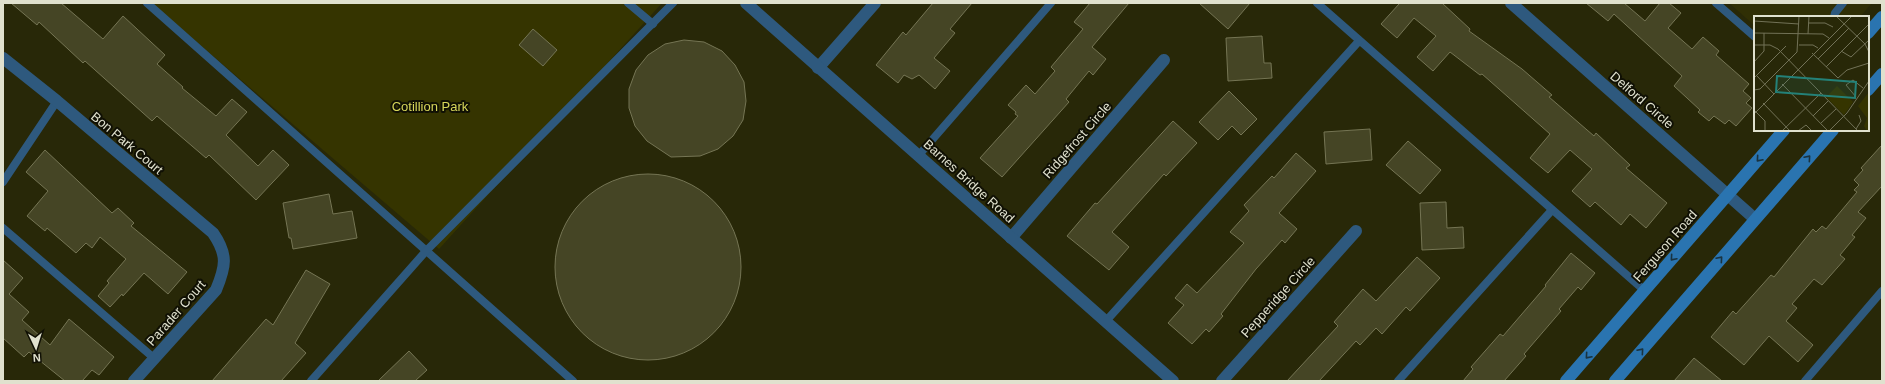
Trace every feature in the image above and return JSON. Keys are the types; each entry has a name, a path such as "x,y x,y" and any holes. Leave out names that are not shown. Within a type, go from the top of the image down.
{"main road":[{"path":"1869,32 1882,17"},
{"path":"1869,89 1882,74"},
{"name":"Ferguson Road","path":"1566,381 1783,131"},
{"path":"1616,381 1832,131"}],"street":[{"name":"Barnes Bridge Road","path":"746,3 1173,381"},
{"path":"818,68 875,3"},
{"name":"Delford Circle","path":"1511,3 1755,219"},
{"name":"Bon Park Court","path":"3,58 57,101 213,233 220,244 224,256"},
{"name":"Ridgefrost Circle","path":"1011,238 1164,60"},
{"name":"Pepperidge Circle","path":"1222,381 1356,231"},
{"name":"Parader Court","path":"134,381 216,290 224,272 224,256"}],"lane":[{"path":"147,3 572,381"},
{"path":"628,3 653,24"},
{"path":"311,381 426,251 673,3"},
{"path":"919,155 1051,3"},
{"path":"1317,3 1645,291"},
{"path":"1716,3 1754,36"},
{"path":"1834,16 1843,3"},
{"path":"1106,321 1360,41"},
{"path":"3,182 57,101"},
{"path":"1398,381 1552,210"},
{"path":"3,228 155,359"},
{"path":"1805,381 1882,291"}],"shaded area":[{"path":"1729,3 1872,3 1861,16 1754,16 1754,25"}],"green space":[{"name":"Cotillion Park","path":"151,3 662,3 439,249"}],"building":[{"path":"11,3 61,3 103,39 123,16 165,55 157,64 183,87 182,88 216,116 232,99 247,112 226,135 258,166 273,150 289,165 256,200 209,155 206,158 157,116 152,121 85,61 83,63 39,22 37,25"},
{"path":"933,3 972,3 950,29 955,33 934,58 950,71 935,89 919,75 912,79 904,75 898,83 876,65 903,32 906,35"},
{"path":"1090,3 1129,3 1092,47 1106,59 1093,75 1089,71 1066,99 1069,102 1002,177 980,158 1018,116 1015,114 1016,112 1008,105 1026,85 1035,94 1055,71 1051,67 1083,29 1074,22"},
{"path":"1199,3 1250,3 1228,29"},
{"path":"1397,3 1442,3 1470,29 1469,31 1522,69 1552,95 1549,97 1594,136 1596,133 1630,165 1626,168 1667,203 1646,228 1630,214 1621,225 1595,202 1590,207 1572,191 1592,169 1570,150 1548,173 1530,158 1550,134 1482,74 1480,75 1450,52 1433,71 1417,57 1436,36 1414,18 1397,38 1381,24 1399,4"},
{"path":"1586,3 1624,3 1645,21 1660,3 1669,3 1681,13 1668,28 1692,49 1703,37 1719,51 1716,55 1749,84 1743,91 1751,98 1746,103 1752,108 1736,126 1729,120 1725,124 1714,116 1709,121 1698,112 1700,110 1674,86 1682,76 1614,14 1608,21"},
{"path":"533,29 557,50 543,66 519,45"},
{"path":"1262,36 1264,63 1271,63 1272,78 1228,81 1226,38"},
{"path":"684,40 704,42 722,51 735,65 744,82 746,101 743,120 733,136 718,149 700,156 671,157 647,141 635,126 629,108 629,89 636,70 648,55 665,44"},
{"path":"1229,91 1257,119 1241,135 1232,126 1218,140 1199,122"},
{"path":"1173,121 1197,143 1166,176 1164,174 1112,232 1129,247 1109,270 1067,236 1095,203 1097,204"},
{"path":"1370,129 1372,160 1326,164 1324,132"},
{"path":"1408,141 1441,170 1420,194 1386,165"},
{"path":"1882,145 1882,186 1858,212 1866,218 1852,235 1855,237 1840,255 1845,259 1822,285 1814,279 1792,304 1797,308 1786,321 1813,345 1798,362 1769,336 1744,365 1711,337 1733,311 1736,314 1771,275 1774,277 1813,229 1816,232 1822,226 1826,229 1857,192 1854,190 1859,185 1854,180 1863,170 1861,168"},
{"path":"45,150 112,213 118,208 134,223 131,226 187,272 168,294 144,273 123,296 122,294 110,307 98,296 109,283 107,281 126,259 100,237 92,248 86,243 76,253 47,228 45,231 27,216 48,191 26,172"},
{"path":"1296,153 1316,171 1279,213 1297,229 1285,243 1282,240 1256,269 1221,314 1223,316 1209,332 1206,329 1192,344 1168,323 1184,305 1175,298 1187,284 1197,293 1244,243 1230,232 1249,211 1244,205 1272,176 1274,178"},
{"path":"639,174 657,174 684,181 700,189 714,201 726,215 734,231 741,258 741,276 734,303 726,319 714,333 700,345 684,353 657,360 639,360 612,353 596,345 582,333 570,319 559,294 555,276 555,258 562,231 570,215 582,201 596,189 621,178"},
{"path":"329,194 333,214 352,211 357,238 293,249 291,238 289,238 283,203"},
{"path":"1446,202 1447,228 1463,227 1464,248 1422,250 1420,203"},
{"path":"1571,253 1595,273 1581,290 1578,287 1559,309 1561,311 1524,354 1526,356 1504,381 1463,381 1473,369 1471,367 1500,334 1503,336 1546,286 1545,285"},
{"path":"1417,257 1440,278 1410,311 1406,307 1382,334 1376,328 1360,345 1356,341 1319,381 1287,381 1338,326 1334,322 1363,289 1376,301"},
{"path":"3,260 23,278 9,294 29,312 22,320 50,345 69,319 114,357 99,375 92,370 82,381 65,381 29,352 24,357 3,338"},
{"path":"306,270 330,284 295,343 306,353 281,381 212,381 266,319 273,325"},
{"path":"409,351 427,370 415,381 378,381"},
{"path":"1694,358 1722,381 1674,381"}]}
